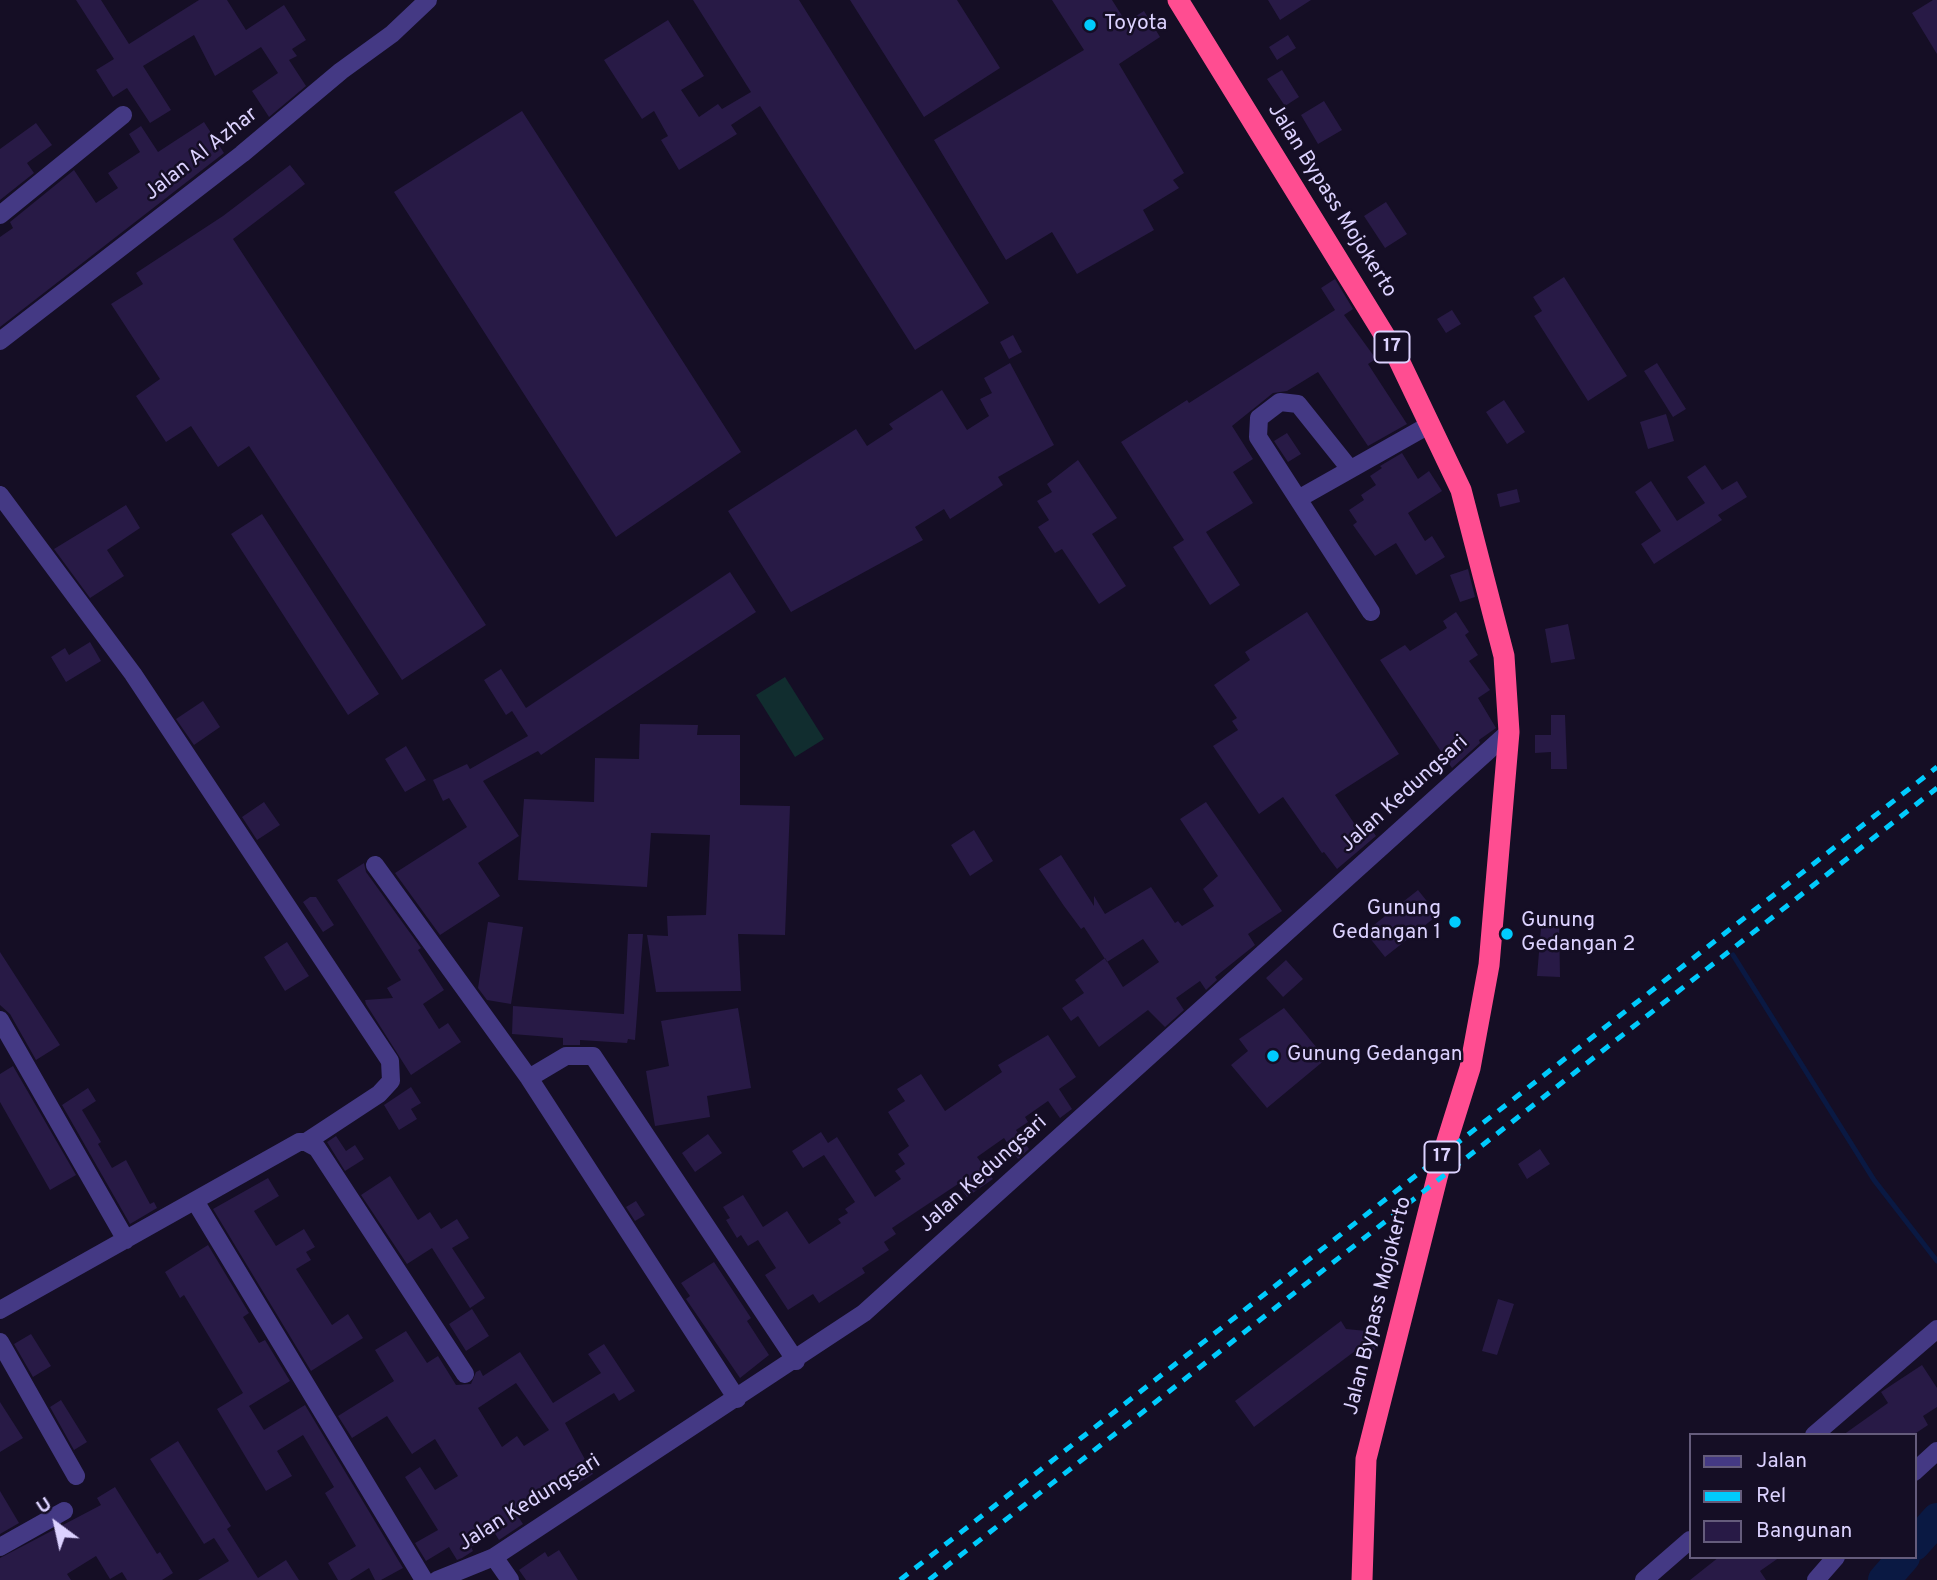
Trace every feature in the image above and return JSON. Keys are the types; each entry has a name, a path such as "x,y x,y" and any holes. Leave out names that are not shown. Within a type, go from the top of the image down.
{"highway":[{"name":"Jalan Bypass Mojokerto","path":"1178,0 1396,354 1461,490 1504,656 1509,732 1489,965 1470,1068 1443,1154 1366,1459 1362,1580"}],"street":[{"name":"Jalan Al Azhar","path":"0,341 242,154 392,34 428,0"},
{"path":"0,215 123,115"},
{"path":"1350,469 1298,404 1286,401 1274,405 1259,418 1258,437 1371,612"},
{"path":"1298,499 1429,425"},
{"path":"0,495 133,674 390,1061 391,1081 379,1094 306,1142"},
{"name":"Jalan Kedungsari","path":"437,1580 494,1557 796,1361 879,1301 1509,732"},
{"path":"374,865 528,1078 737,1399"},
{"path":"0,1020 127,1240"},
{"path":"528,1078 566,1056 593,1056 796,1361"},
{"path":"0,1310 299,1142 306,1142 317,1148 465,1374"},
{"path":"195,1200 424,1580"},
{"path":"1816,1433 1937,1329"},
{"path":"0,1342 76,1476"},
{"path":"1916,1470 1937,1451"},
{"path":"0,1547 64,1511"},
{"path":"1643,1580 1688,1542"},
{"path":"494,1557 510,1580"},
{"path":"1816,1580 1834,1559"}],"green space":[{"path":"785,677 824,739 795,757 756,695"}],"building":[{"path":"76,0 101,0 129,44 199,0 227,0 246,30 284,5 306,40 292,49 297,56 289,60 306,86 269,117 252,91 278,73 261,47 215,76 194,35 143,66 171,110 150,123 127,88 113,97 96,70 114,59"},
{"path":"693,0 799,0 989,303 915,350 760,106 731,125 737,134 679,170 661,140 668,136 654,111 642,119 604,60 668,20 704,76 681,90 699,117 718,104 722,109 751,92"},
{"path":"850,0 957,0 1000,68 924,117"},
{"path":"1052,0 1112,0 1126,22 1144,11 1160,37 1119,64 1184,173 1173,180 1179,188 1143,210 1154,230 1077,274 1052,232 1006,260 934,140 1084,50"},
{"path":"1268,0 1311,0 1280,20"},
{"path":"1937,0 1937,54 1912,13"},
{"path":"1288,35 1296,48 1277,60 1269,47"},
{"path":"1282,70 1299,97 1285,106 1267,79"},
{"path":"1324,101 1342,130 1318,144 1301,115"},
{"path":"522,111 741,452 616,537 394,192"},
{"path":"204,122 224,153 0,327 0,237 13,228 10,222 74,170 96,203 118,188 108,173 140,152 129,134 141,126 158,152"},
{"path":"36,123 52,145 27,163 34,173 0,200 0,149"},
{"path":"290,165 305,184 233,239 486,625 402,680 249,446 218,467 191,426 166,442 136,396 160,379 111,304 143,284 136,273 223,216"},
{"path":"1386,202 1407,234 1385,248 1364,216"},
{"path":"1564,277 1627,376 1588,401 1534,316 1542,311 1533,297"},
{"path":"1335,279 1353,309 1344,315 1376,359 1368,364 1407,424 1368,446 1318,372 1287,391 1273,393 1232,426 1253,459 1233,472 1253,503 1206,532 1240,585 1210,605 1173,547 1184,540 1121,442 1187,400 1189,403 1335,310 1321,288"},
{"path":"1452,310 1461,324 1446,333 1437,319"},
{"path":"1013,335 1022,352 1009,359 1000,342"},
{"path":"1010,363 1054,445 998,477 1003,485 950,519 944,509 915,527 923,540 791,612 728,511 856,429 867,446 893,429 889,424 942,390 967,430 989,416 980,399 992,393 984,378"},
{"path":"1657,363 1686,409 1673,417 1644,371"},
{"path":"1504,400 1525,432 1507,444 1486,412"},
{"path":"1666,414 1674,441 1648,449 1640,422"},
{"path":"1287,433 1301,454 1288,462 1274,441"},
{"path":"1402,453 1418,479 1429,471 1442,491 1408,513 1425,541 1432,536 1445,557 1416,575 1396,543 1375,556 1353,525 1357,522 1349,510 1364,500 1361,495 1376,485 1370,476 1382,468 1380,466"},
{"path":"1078,460 1117,518 1092,534 1126,586 1099,604 1062,549 1055,553 1038,527 1049,520 1037,501 1052,492 1047,484"},
{"path":"1705,465 1722,490 1737,481 1747,497 1718,515 1722,520 1654,564 1641,544 1661,531 1635,492 1651,481 1677,521 1705,503 1687,477"},
{"path":"1517,489 1520,502 1500,507 1497,494"},
{"path":"126,505 140,528 107,550 124,576 90,598 54,549"},
{"path":"262,514 379,694 348,715 231,534"},
{"path":"1468,569 1475,597 1460,602 1450,575"},
{"path":"730,572 756,612 541,755 538,751 483,781 519,836 478,863 500,896 440,935 395,873 467,827 449,798 443,801 433,780 467,764 470,769 528,736 512,711 506,715 484,680 501,669 526,708"},
{"path":"1307,612 1399,754 1335,795 1360,832 1369,826 1376,836 1337,869 1324,852 1322,853 1283,797 1259,814 1213,746 1238,730 1232,721 1237,718 1214,685 1250,660 1245,652"},
{"path":"1456,612 1469,632 1465,635 1478,655 1469,661 1490,690 1478,698 1496,728 1479,740 1480,743 1452,768 1380,660 1405,645 1410,651 1447,628 1443,621"},
{"path":"1568,624 1575,659 1551,663 1545,629"},
{"path":"90,642 101,661 66,682 51,657 65,648 69,655"},
{"path":"203,701 220,727 194,745 176,719"},
{"path":"1551,715 1565,715 1567,769 1551,769 1551,752 1535,753 1535,735 1551,735"},
{"path":"640,724 698,725 697,735 740,735 740,805 790,806 785,935 738,934 741,991 656,992 647,935 668,936 667,916 706,915 710,835 651,833 647,887 518,880 524,799 594,802 595,758 639,759"},
{"path":"406,746 426,780 405,792 385,759"},
{"path":"264,802 280,825 257,840 242,817"},
{"path":"1206,802 1282,911 1248,934 1255,945 1215,977 1217,980 1206,990 1200,981 1176,998 1184,1010 1165,1027 1148,1010 1099,1047 1078,1016 1071,1021 1062,1008 1084,993 1075,980 1105,958 1039,869 1061,855 1094,906 1094,896 1105,914 1151,887 1175,923 1178,921 1182,926 1214,906 1203,889 1218,876 1180,819","holes":["1143,939 1159,962 1123,987 1107,962"]},
{"path":"974,830 993,861 970,876 951,845"},
{"path":"364,863 366,872 421,948 418,950 444,990 423,1004 439,1029 448,1023 461,1042 411,1075 365,1000 393,998 387,988 401,980 337,880"},
{"path":"1418,890 1438,915 1385,957 1365,932"},
{"path":"310,897 316,897 334,925 323,932 303,902"},
{"path":"1542,916 1559,917 1560,977 1537,976"},
{"path":"488,922 523,927 511,1004 487,1000 478,988"},
{"path":"628,934 643,934 635,1040 628,1039 627,1043 580,1040 580,1045 563,1045 563,1038 512,1034 513,1006 624,1014"},
{"path":"287,942 309,976 285,991 264,957"},
{"path":"0,952 60,1045 36,1060 10,1014 0,1005"},
{"path":"1286,960 1303,979 1283,997 1266,978"},
{"path":"738,1008 751,1088 707,1096 710,1117 655,1126 646,1071 669,1066 661,1021"},
{"path":"1284,1008 1326,1059 1267,1108 1231,1065 1248,1051 1239,1039"},
{"path":"1048,1035 1076,1077 1059,1089 1072,1109 1060,1118 1048,1101 1025,1117 1028,1122 1016,1130 1029,1149 1018,1159 1004,1138 977,1157 993,1179 967,1197 958,1184 892,1228 896,1234 884,1242 889,1250 862,1268 865,1273 819,1303 813,1294 788,1310 765,1275 776,1268 758,1240 748,1246 741,1235 737,1238 726,1220 730,1218 723,1207 743,1195 763,1227 787,1211 809,1244 841,1223 838,1219 848,1213 845,1209 855,1202 824,1155 803,1168 792,1151 821,1132 828,1143 837,1137 875,1197 901,1179 895,1171 905,1164 898,1154 909,1146 888,1112 905,1101 897,1089 921,1074 945,1111 1002,1072 998,1065"},
{"path":"13,1066 76,1175 50,1190 0,1102 0,1074"},
{"path":"411,1087 421,1103 411,1109 417,1119 399,1130 384,1105"},
{"path":"88,1088 96,1101 82,1110 101,1142 98,1144 112,1168 126,1160 150,1204 154,1202 157,1208 130,1224 62,1105"},
{"path":"708,1134 722,1153 695,1172 682,1153"},
{"path":"336,1136 346,1151 355,1145 364,1159 345,1171 327,1142"},
{"path":"1540,1149 1550,1164 1527,1179 1518,1164"},
{"path":"390,1176 418,1220 430,1212 441,1229 457,1219 469,1238 452,1248 485,1298 470,1308 432,1248 407,1264 361,1195"},
{"path":"268,1178 279,1196 254,1211 276,1246 304,1229 315,1247 306,1252 311,1260 296,1269 332,1325 348,1314 363,1338 311,1371 213,1209"},
{"path":"636,1201 645,1215 635,1221 626,1207"},
{"path":"208,1245 249,1313 243,1317 259,1343 265,1340 290,1381 249,1406 264,1430 305,1405 403,1568 381,1580 375,1580 369,1568 350,1580 338,1580 328,1563 356,1546 325,1493 334,1487 303,1435 277,1451 292,1476 266,1491 217,1409 243,1393 184,1295 180,1298 165,1272"},
{"path":"714,1262 751,1318 747,1321 769,1355 740,1378 686,1299 690,1296 681,1283"},
{"path":"1498,1299 1514,1304 1497,1355 1482,1351"},
{"path":"472,1309 489,1336 466,1351 449,1324"},
{"path":"1341,1321 1346,1329 1377,1332 1375,1350 1359,1348 1254,1427 1235,1401"},
{"path":"406,1331 427,1363 438,1356 456,1385 471,1384 476,1372 480,1370 483,1376 520,1352 553,1403 601,1373 588,1354 604,1344 635,1391 619,1401 614,1393 565,1423 593,1474 578,1483 573,1474 515,1512 523,1524 499,1540 494,1532 471,1547 473,1551 462,1558 457,1560 449,1547 426,1561 415,1543 438,1530 405,1477 420,1467 435,1490 458,1476 435,1439 412,1454 387,1416 352,1438 338,1416 394,1381 375,1350","holes":["516,1383 549,1430 524,1446 517,1436 502,1447 478,1408"]},
{"path":"31,1334 51,1366 33,1377 14,1344"},
{"path":"1922,1365 1937,1388 1937,1407 1923,1416 1928,1425 1916,1433 1846,1433 1888,1403 1881,1392"},
{"path":"61,1400 87,1442 74,1450 50,1407"},
{"path":"0,1402 23,1438 0,1452"},
{"path":"178,1441 231,1526 227,1529 258,1578 286,1560 299,1580 198,1580 229,1561 214,1538 204,1544 150,1459"},
{"path":"115,1487 157,1554 160,1552 173,1573 162,1580 127,1580 122,1572 110,1579 96,1556 67,1574 71,1580 0,1580 0,1558 101,1505 97,1498"},
{"path":"0,1491 19,1523 0,1534"},
{"path":"559,1550 578,1580 526,1580 519,1570 545,1552 548,1557"},
{"path":"1716,1559 1777,1559 1760,1571 1766,1580 1690,1580"}],"waterway":[{"path":"1733,955 1874,1180 1937,1261"},
{"path":"1916,1543 1937,1519"},
{"path":"1884,1580 1902,1559"}],"railway":[{"path":"900,1580 1937,767"},
{"path":"929,1580 1937,788"}],"place":[{"name":"Toyota","path":"1090,25"},
{"name":"Gunung Gedangan 1","path":"1455,922"},
{"name":"Gunung Gedangan 2","path":"1507,934"},
{"name":"Gunung Gedangan","path":"1273,1056"}]}
